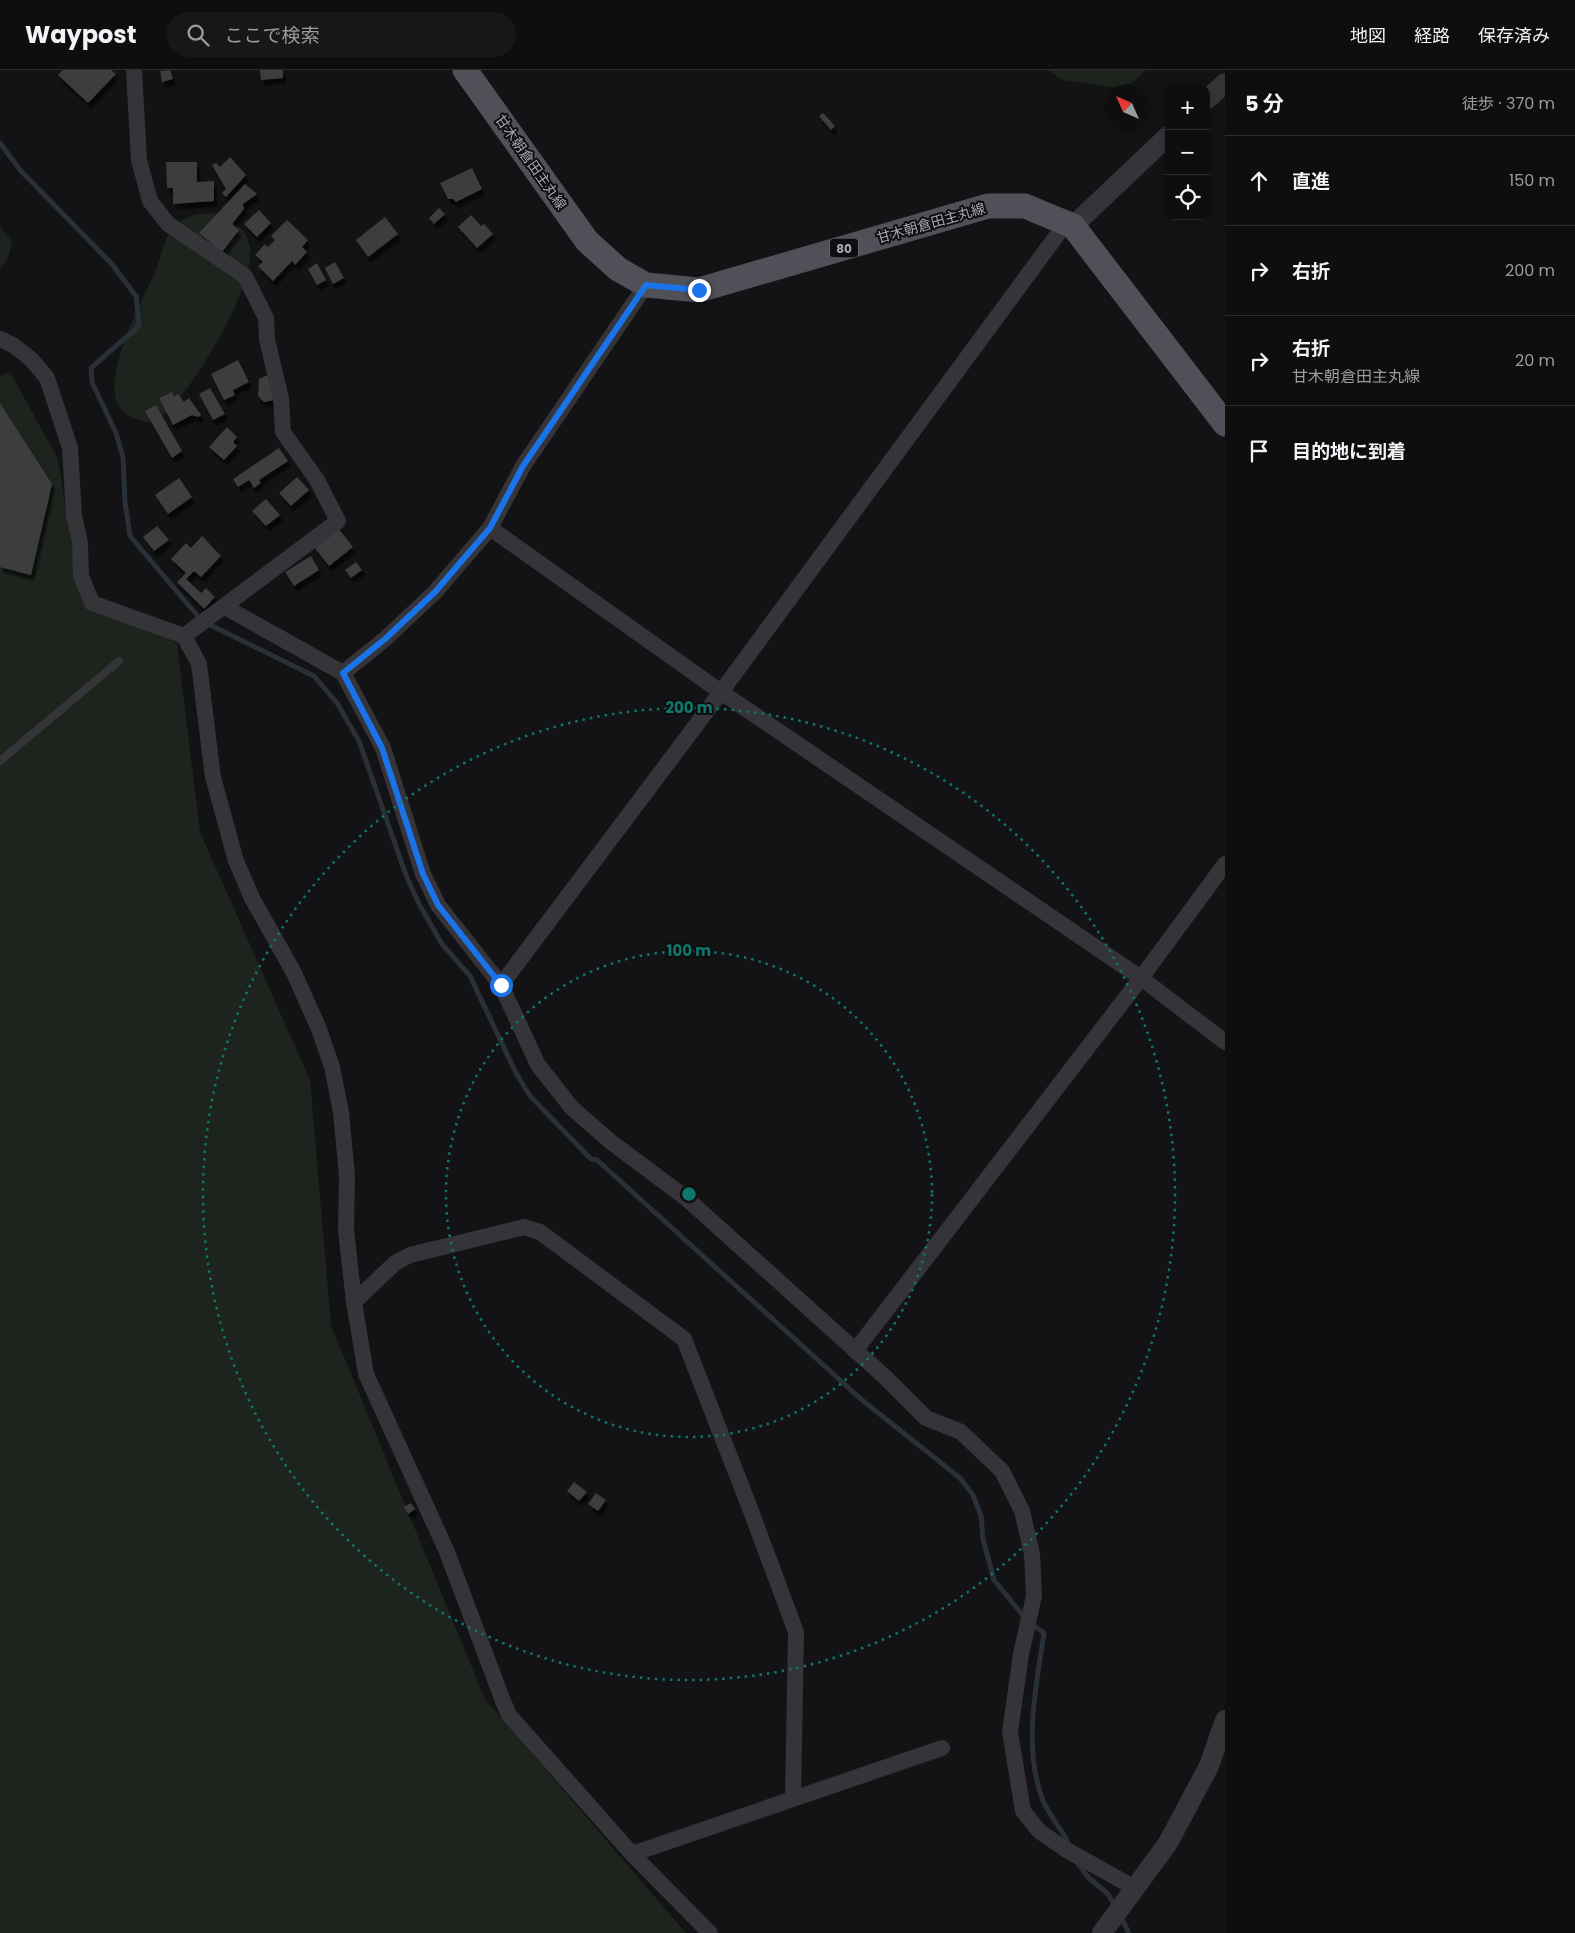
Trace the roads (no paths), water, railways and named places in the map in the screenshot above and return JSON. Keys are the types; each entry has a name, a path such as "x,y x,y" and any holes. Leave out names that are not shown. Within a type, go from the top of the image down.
{"main road":[{"name":"甘木朝倉田主丸線","path":"465,70 587,241 618,269 646,285 699,290 988,206 1025,206 1069,224"},
{"path":"1069,224 1225,424"}],"street":[{"path":"134,70 139,160 150,201 168,224 245,276 266,318 267,339 281,399 283,432 317,480 338,521 184,636"},
{"path":"1210,96 1225,83"},
{"path":"501,985 1069,224 1165,139"},
{"path":"343,673 385,639 435,592 490,528 523,466 646,285"},
{"path":"0,339 13,345 32,359 47,378 70,448 74,515 80,543 81,576 92,603 184,636 199,664 213,777 236,861 252,898 294,973 320,1029 332,1067 341,1112 347,1176 346,1230 354,1302 366,1374 447,1552 509,1714 632,1854 710,1933"},
{"path":"490,528 721,692 1141,978 1225,1042"},
{"path":"225,607 343,673 382,748 423,874 438,905 501,985 538,1065 572,1108 611,1142 686,1198 926,1418 961,1432 1002,1471 1022,1511 1032,1554 1034,1596 1021,1654 1010,1732 1023,1811 1039,1831 1065,1849 1133,1887"},
{"path":"855,1351 1141,978 1225,864"},
{"path":"354,1302 395,1263 410,1255 524,1227 540,1232 684,1339 752,1510 796,1632 793,1799"},
{"path":"1102,1933 1133,1887 1168,1843 1209,1766 1225,1720"},
{"path":"632,1854 942,1748"}],"lane":[{"path":"0,761 119,661"}],"waterway":[{"path":"0,143 21,171 111,263 136,296 139,326 91,368 92,382 116,433 123,457 125,502 130,536 202,621 314,676 337,703 359,741 406,875 419,904 442,944 470,976 516,1073 530,1096 591,1159 597,1160 862,1400 960,1478 973,1495 981,1516 983,1539 994,1580 1025,1618"},
{"path":"1032,1624 1044,1633 1033,1716 1033,1758 1036,1778 1042,1798 1069,1845"},
{"path":"1075,1860 1088,1877 1108,1894 1116,1908"},
{"path":"1120,1915 1129,1933"}]}
